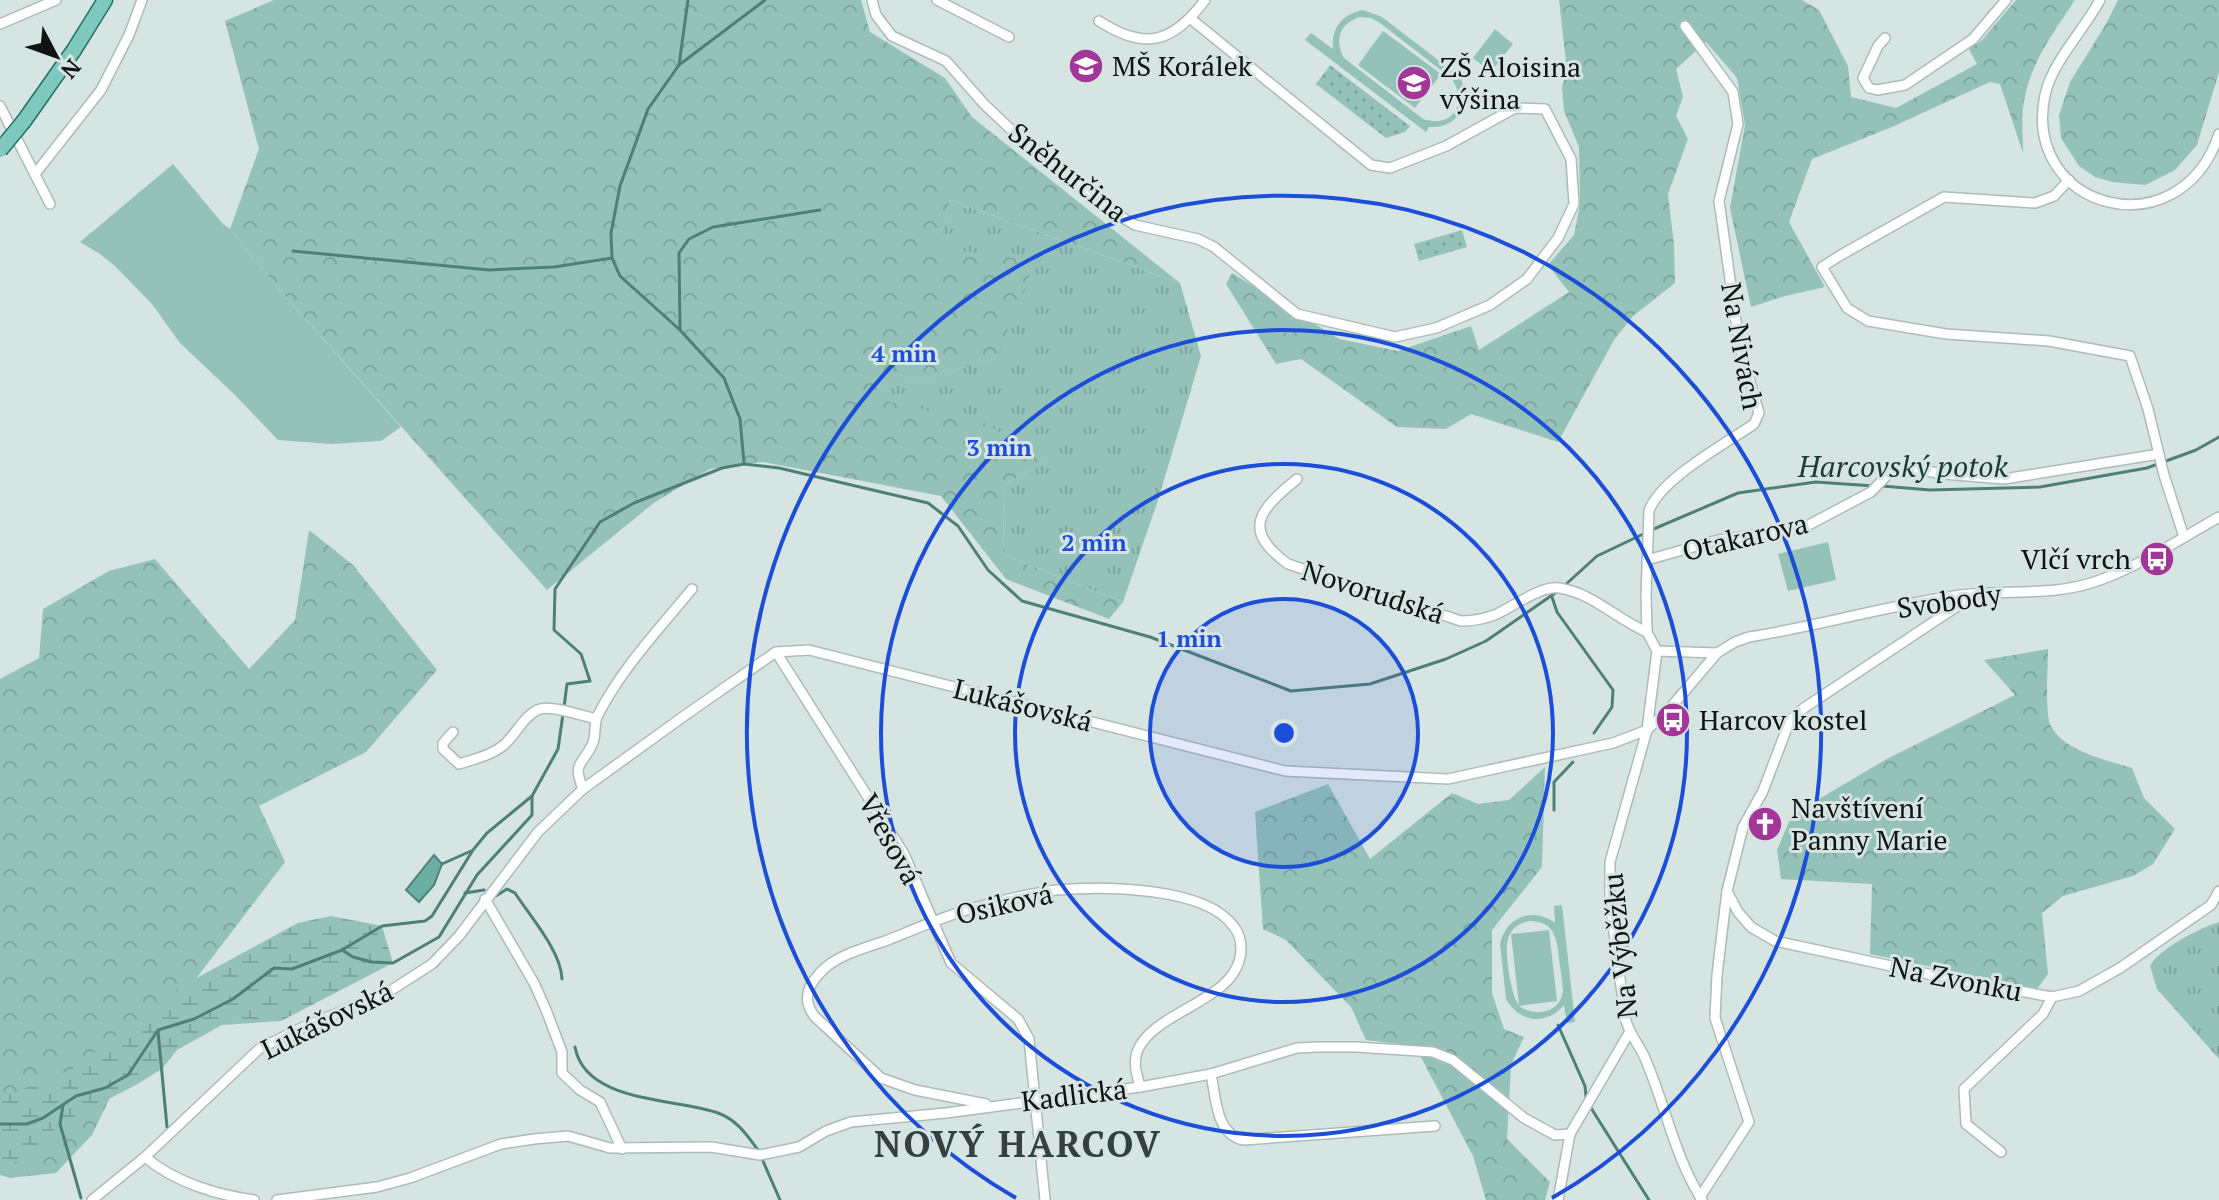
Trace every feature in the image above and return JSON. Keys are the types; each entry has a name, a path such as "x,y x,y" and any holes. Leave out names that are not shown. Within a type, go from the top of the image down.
{"main road":[{"path":"0,150 74,50 105,0"}],"street":[{"path":"0,24 56,0"},
{"path":"35,174 101,90 129,35 142,0"},
{"name":"Sněhurčina","path":"872,0 876,15 892,36 946,61 984,104 1039,156 1102,203 1135,225 1198,239 1214,247 1297,314 1395,337 1436,328 1490,305 1527,279 1558,238 1574,204 1571,159 1545,109 1515,108 1446,146 1404,163 1390,168 1371,165 1191,19"},
{"path":"937,0 1009,37"},
{"path":"1099,21 1115,31 1142,40 1173,33 1191,19 1205,0"},
{"path":"1885,38 1863,78 1869,88 1877,90 1905,85 1970,42 2006,0"},
{"path":"2100,0 2055,71 2045,96 2044,125 2049,151 2069,180 2079,190 2108,202 2129,205 2159,200 2197,176 2213,153 2219,134"},
{"name":"Na Nivách","path":"1647,632 1647,560 1652,503 1667,485 1754,424 1759,413 1739,343 1719,201 1738,124 1733,92 1685,26"},
{"path":"0,106 50,204"},
{"path":"2069,180 2054,196 2035,203 1944,197 1822,267 1847,308 1868,321 1946,334 2049,341 2130,356 2184,537"},
{"name":"Otakarova","path":"1647,560 1718,540 1803,528 1871,492 1891,471 1906,467 1943,474 2004,479 2159,456"},
{"name":"Novorudská","path":"1297,479 1273,498 1261,516 1259,532 1269,550 1288,564 1461,621 1475,621 1495,615 1532,595 1555,588 1594,600 1630,625 1647,632"},
{"name":"Svobody","path":"1647,730 1717,653 1735,642 1931,600 1970,594 2057,591 2080,586 2101,580 2219,517"},
{"path":"583,789 577,774 578,765 591,748 596,735 596,719 627,667 692,589"},
{"path":"1701,1198 1749,1122 1715,1018 1717,975 1727,891 1743,827 1763,791 1790,720 1956,607 1970,594"},
{"path":"1647,632 1657,651 1647,730"},
{"name":"Lukášovská","path":"92,1200 145,1157 259,1049 390,991 432,964 459,936 538,832 583,789 776,652 809,650 1285,771 1448,779 1613,743 1647,730"},
{"name":"Svobody","path":"1657,651 1717,653"},
{"name":"Vřesová","path":"776,652 904,854 951,963 1018,1019 1029,1039 1045,1200"},
{"path":"453,732 443,743 443,749 459,764 504,746 540,709 596,719"},
{"name":"Na Výběžku","path":"1647,730 1610,862 1610,902 1629,1033 1643,1053 1684,1166 1701,1198"},
{"name":"Osiková","path":"993,1106 915,1090 881,1078 808,1008 808,994 820,972 836,960 932,922 985,905 1054,890 1153,892 1205,904 1225,916 1235,928 1241,941 1240,959 1236,970 1222,986 1154,1030 1143,1041 1136,1054 1135,1067 1140,1087"},
{"name":"Na Zvonku","path":"1727,891 1738,912 1751,927 1775,941 2052,997 2043,1014 1964,1089 1966,1124 2001,1152"},
{"path":"2052,997 2079,991 2120,968 2215,906 2219,891"},
{"path":"485,899 534,983 546,1010 560,1043 562,1073 580,1090 600,1102 622,1149"},
{"path":"1558,1200 1570,1134 1629,1033"},
{"name":"Kadlická","path":"277,1200 377,1187 516,1141 568,1136 610,1148 711,1147 760,1155 799,1147 826,1131 851,1122 933,1115 1140,1087 1211,1074 1297,1048 1356,1047 1433,1052 1453,1060 1524,1118 1555,1135 1570,1134"},
{"path":"1211,1074 1221,1122 1234,1138 1243,1140 1435,1126"},
{"path":"145,1157 185,1180 217,1192 254,1200"}],"green space":[{"path":"274,0 861,0 870,32 945,78 972,117 1180,283 950,200 939,248 1035,261 997,358 862,396 984,423 1048,461 1003,485 1004,555 1123,602 1109,619 1006,579 941,496 763,462 710,469 655,502 547,590 276,286 230,229 259,149 225,21"},
{"path":"1559,0 1802,0 1819,10 1848,66 1851,97 1896,108 1977,64 1969,49 1982,40 2016,0 2075,0 2044,48 2027,88 2022,121 2023,153 2000,84 1990,82 1812,159 1789,222 1825,287 1751,307 1730,208 1745,125 1737,78 1706,42 1676,69 1683,97 1676,116 1688,139 1668,194 1675,283 1633,316 1614,340 1558,442 1471,414 1446,429 1397,427 1301,359 1276,364 1226,284 1232,273 1339,339 1398,351 1471,326 1479,350 1569,292 1548,265 1574,235 1580,204 1579,147 1564,111 1562,87 1567,71"},
{"path":"2118,0 2219,0 2219,72 2197,145 2175,170 2145,185 2095,177 2079,166 2061,138 2059,115 2070,82"},
{"path":"1363,10 1382,17 1459,76 1465,95 1461,112 1456,118 1440,126 1429,127 1426,132 1305,40 1311,33 1333,49 1339,23","holes":["1360,17 1371,18 1451,78 1456,87 1458,104 1450,117 1434,121 1423,119 1344,58 1339,45 1344,28"]},
{"path":"1495,29 1513,44 1491,72 1473,58"},
{"path":"1383,31 1441,74 1415,108 1358,65"},
{"path":"1330,65 1410,126 1405,132 1386,138 1316,84"},
{"path":"173,164 401,427 381,441 331,444 278,440 180,343 152,304 115,266 80,242"},
{"path":"950,200 1180,283 1201,356 1158,500 1123,602 1004,555 1003,485 1047,461 860,396 997,358 938,248"},
{"path":"1462,230 1467,247 1419,261 1414,244"},
{"path":"309,530 353,565 437,670 366,752 259,806 285,862 118,1081 92,1135 56,1173 10,1178 0,1175 0,679 39,658 43,609 109,571 155,559 249,669 295,620"},
{"path":"1828,542 1836,580 1788,591 1778,554"},
{"path":"2048,649 2048,709 2050,724 2056,733 2074,748 2132,768 2144,798 2175,829 2153,864 2133,876 2063,896 2042,913 2048,974 2037,989 1870,954 1872,884 1781,879 1777,850 1792,815 1885,760 2015,695 1984,660"},
{"path":"1545,767 1542,867 1492,930 1492,993 1504,1029 1524,1037 1511,1065 1507,1139 1550,1182 1545,1200 1486,1200 1473,1156 1415,1046 1366,1040 1351,1007 1286,940 1263,929 1255,812 1328,784 1370,859 1452,793 1478,804 1509,800"},
{"path":"1562,905 1575,1022 1567,1023 1564,1005 1549,1016 1534,1019 1518,1013 1506,999 1500,944 1503,934 1514,921 1530,915 1555,923 1554,906","holes":["1539,922 1551,929 1554,935 1563,991 1561,999 1551,1009 1531,1012 1519,1006 1557,1001 1549,930 1511,934 1519,1005 1511,982 1507,942 1509,936 1520,924"]},
{"path":"331,916 382,926 393,963 281,1021 222,1025 177,1050 162,1069 60,1124 21,1161 0,1166 0,1098 73,1069 180,987 298,923"},
{"path":"2219,922 2219,1059 2157,989 2150,966 2170,946"}],"shaded area":[{"path":"434,855 442,864 434,885 419,902 406,890"}],"waterway":[{"path":"688,0 679,65 648,109 620,186 611,233 612,258 620,276 680,330 724,378 740,419 744,463"},
{"path":"679,65 765,0"},
{"path":"680,329 679,253 689,239 713,227 820,210"},
{"path":"293,251 489,270 554,267 612,258"},
{"name":"Harcovský potok","path":"1882,486 1930,490 2040,487 2147,468 2196,450 2219,437"},
{"name":"Harcovský potok","path":"564,707 567,684 590,681 581,654 554,630 555,589 600,522 634,503 722,468 744,464 779,468 928,503 958,526 988,570 1022,601 1150,637 1291,691 1370,684 1446,659 1486,641 1558,591"},
{"name":"Harcovský potok","path":"1564,586 1597,556 1738,493 1816,482 1874,486"},
{"path":"1552,597 1557,612 1613,690 1612,707 1594,733"},
{"name":"Harcovský potok","path":"0,1124 27,1124 43,1118 76,1096 105,1088 128,1075 158,1030 194,1019 233,999 274,968 292,969 342,950 353,957 372,962 393,963 439,937 477,875 532,815 532,796 558,749 563,714"},
{"path":"1554,810 1554,782 1573,762"},
{"path":"342,950 382,926 425,921 432,916 487,833 532,796"},
{"path":"442,864 471,851"},
{"path":"496,896 507,889 515,893 551,946 562,979"},
{"path":"465,893 484,890"},
{"path":"1558,1025 1585,1086 1586,1097"},
{"path":"158,1031 167,1127"},
{"path":"575,1047 582,1065 596,1079 613,1089 718,1113 736,1124 758,1150"},
{"path":"63,1105 60,1124 81,1198"},
{"path":"1591,1108 1649,1200"},
{"path":"763,1161 780,1200"}],"place":[{"name":"MŠ Korálek","path":"1086,66"},
{"name":"ZŠ Aloisina výšina","path":"1414,83"},
{"name":"Vlčí vrch","path":"2157,559"},
{"name":"Harcov kostel","path":"1673,720"},
{"name":"Navštívení Panny Marie","path":"1765,824"}],"district":[{"name":"NOVÝ HARCOV","path":"1018,1144"}]}
